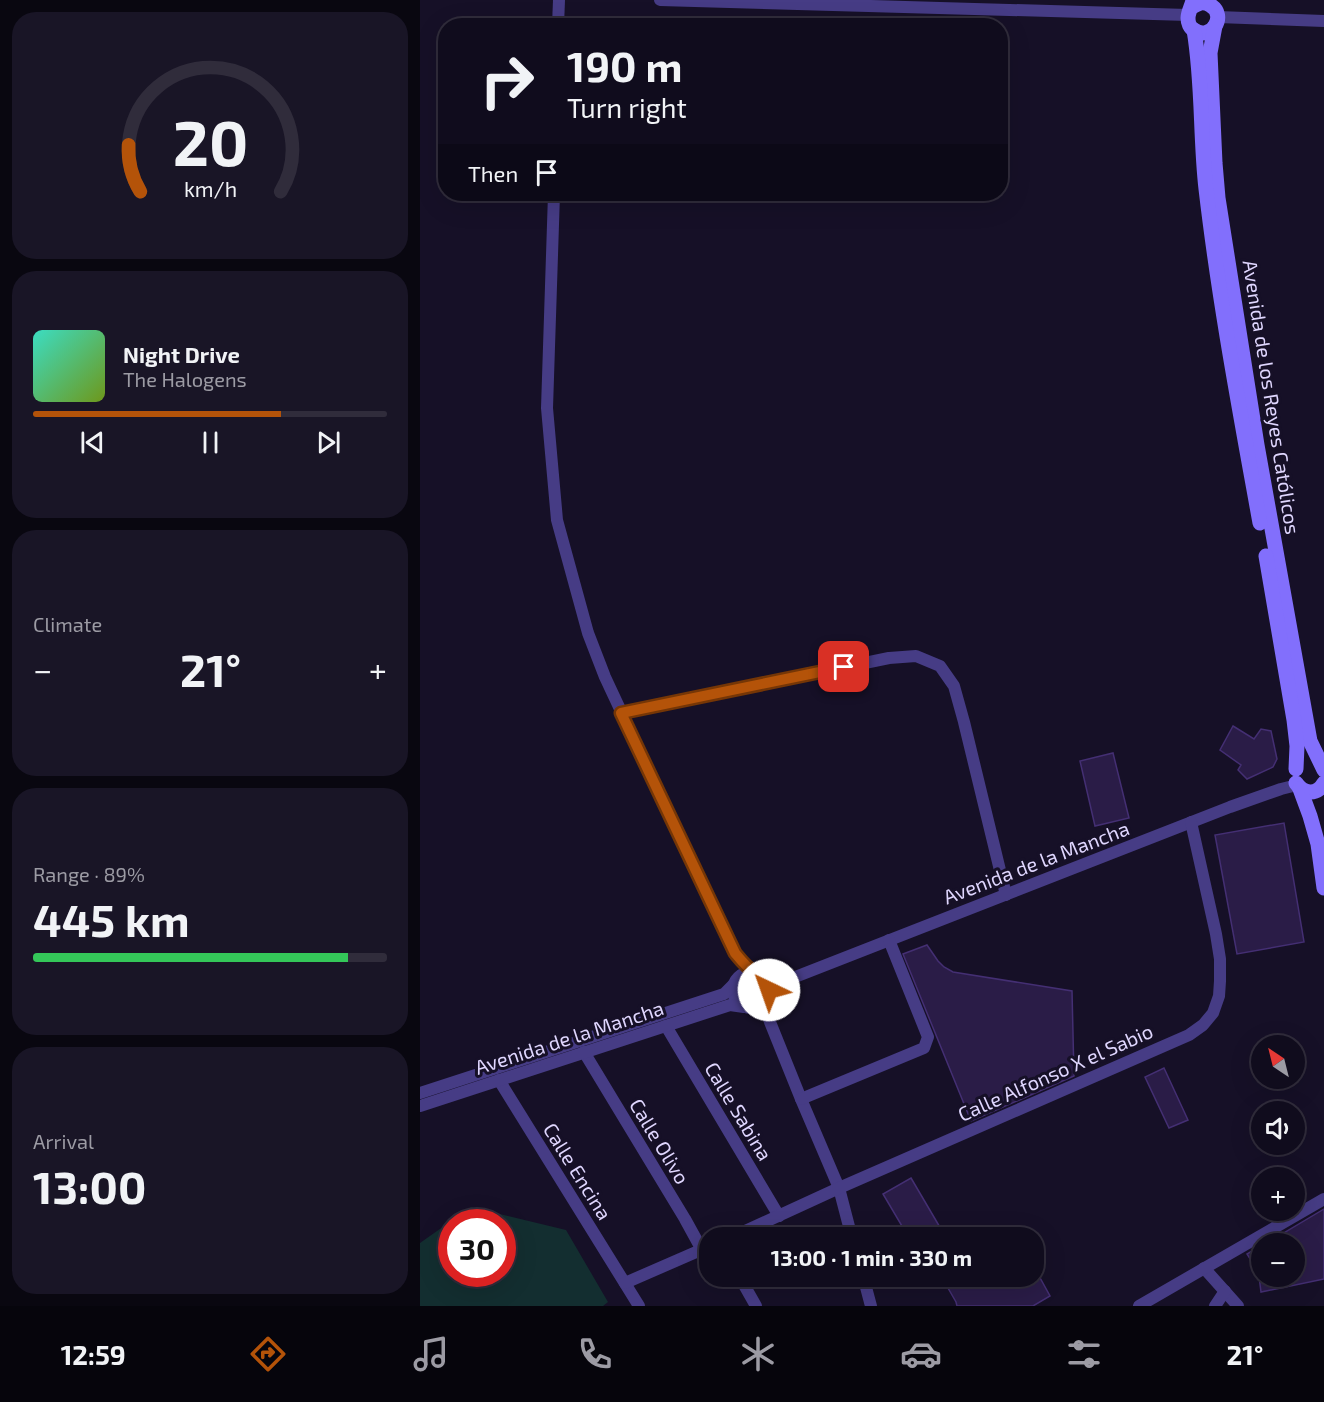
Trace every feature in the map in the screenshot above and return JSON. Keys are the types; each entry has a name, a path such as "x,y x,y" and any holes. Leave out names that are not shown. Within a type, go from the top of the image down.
{"street":[{"path":"558,18 559,0"},
{"path":"660,0 1191,7 1204,3 1214,12 1324,21"},
{"path":"1191,7 1188,23 1194,30 1202,33 1212,30 1214,12"},
{"name":"Avenida de los Reyes Católicos","path":"1214,12 1210,52 1218,198 1257,445 1310,741 1324,770"},
{"name":"Avenida de los Reyes Católicos","path":"1194,30 1199,57 1206,186 1214,245 1294,720 1298,781 1318,844 1324,888"},
{"path":"554,201 547,408 557,520 588,633 621,713 735,953 754,972 763,976 768,985 758,1003"},
{"path":"621,713 889,658 916,656 940,666 954,686 1006,895"},
{"path":"1324,770 1311,762 1304,763 1298,781 1309,792 1314,792 1324,783"},
{"name":"Avenida de la Mancha","path":"758,1003 790,979 1298,781"},
{"name":"Calle Alfonso X el Sabio","path":"754,1227 1189,1035 1203,1025 1213,1013 1220,996 1220,958 1191,822"},
{"path":"801,1099 924,1048 928,1037 889,940"},
{"path":"735,953 734,995 736,1000 758,1003"},
{"path":"754,972 742,974 735,981 727,1000 758,1003"},
{"name":"Avenida de la Mancha","path":"766,981 790,979"},
{"name":"Avenida de la Mancha","path":"420,1106 666,1026 727,1000"},
{"name":"Avenida de la Mancha","path":"420,1093 727,1000"},
{"path":"758,1003 770,1023 839,1188 849,1227"},
{"name":"Calle Sabina","path":"666,1026 778,1216"},
{"name":"Calle Olivo","path":"584,1052 699,1238"},
{"name":"Calle Encina","path":"499,1080 639,1306"},
{"path":"1139,1306 1324,1199"},
{"path":"625,1283 699,1251"},
{"path":"1204,1268 1238,1306"},
{"path":"745,1287 756,1306"},
{"path":"866,1287 871,1306"},
{"path":"1215,1306 1225,1291"}],"green space":[{"path":"516,1218 566,1230 608,1302 603,1306 420,1306 420,1243 438,1230 438,1287 516,1287"}],"building":[{"path":"1233,726 1254,739 1261,729 1271,731 1277,759 1273,767 1247,779 1238,770 1241,765 1220,750"},
{"path":"1113,753 1129,818 1095,826 1080,761"},
{"path":"1284,823 1304,942 1237,954 1215,835"},
{"path":"927,945 938,961 953,972 1072,991 1074,1076 971,1121 903,954"},
{"path":"1164,1068 1188,1120 1169,1128 1145,1077"},
{"path":"911,1178 940,1227 902,1227 883,1194"},
{"path":"1324,1209 1324,1279 1305,1283 1305,1233 1284,1233"},
{"path":"1044,1285 1050,1296 1033,1306 957,1306 948,1288 1044,1287"},
{"path":"1260,1287 1285,1287 1261,1292"}],"route":[{"path":"769,990 763,976 754,972 735,953 621,713 844,667"}]}
